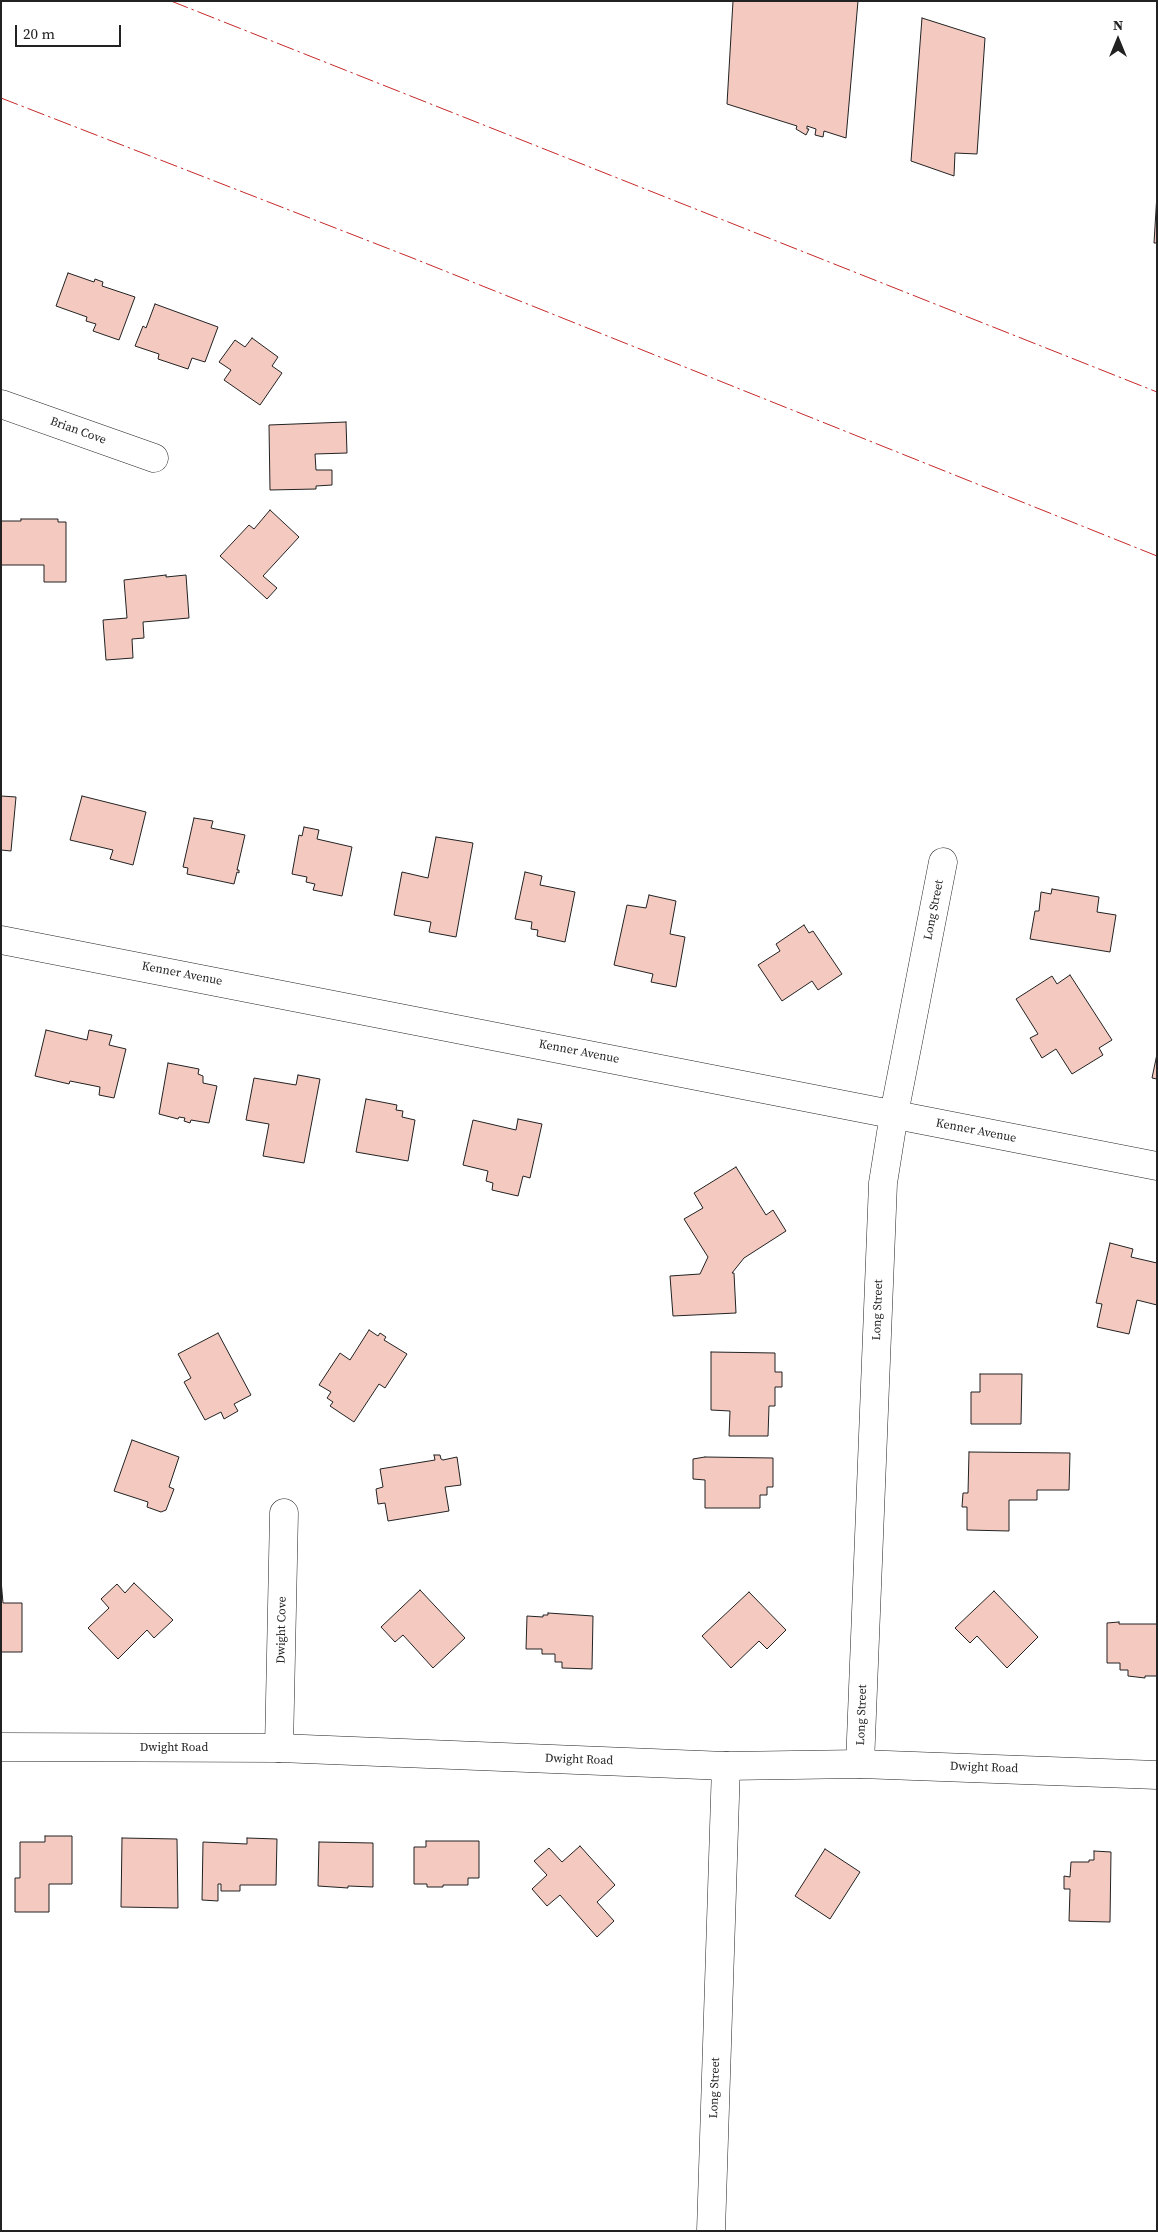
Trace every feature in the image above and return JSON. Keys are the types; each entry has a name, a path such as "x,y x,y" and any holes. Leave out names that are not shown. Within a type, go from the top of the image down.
{"street":[{"name":"Brian Cove","path":"1,404 154,458"},
{"name":"Long Street","path":"860,1764 883,1183 894,1114 943,862"},
{"name":"Kenner Avenue","path":"1,940 1157,1166"},
{"name":"Dwight Cove","path":"280,1748 284,1513"},
{"name":"Dwight Road","path":"1,1747 280,1748 726,1766 860,1764 1157,1775"},
{"name":"Long Street","path":"711,2231 726,1766"}],"building":[{"path":"733,1 858,1 846,138 824,131 823,137 815,135 816,129 807,126 807,129 809,129 806,135 796,129 797,126 727,104"},
{"path":"922,18 985,38 977,154 955,153 954,176 911,161"},
{"path":"1157,194 1157,243 1154,243"},
{"path":"68,273 94,282 95,279 103,282 102,286 135,297 119,340 93,331 96,324 86,321 87,317 56,306"},
{"path":"155,304 218,327 205,362 192,358 188,369 158,359 159,354 135,346 143,326 146,328"},
{"path":"252,338 278,357 272,366 282,373 260,405 224,380 231,370 219,362 235,340 245,347"},
{"path":"346,422 347,453 315,454 316,470 332,470 332,485 316,486 316,489 270,490 269,425"},
{"path":"270,510 299,537 263,576 277,588 267,599 220,556 249,525 254,529"},
{"path":"21,519 58,519 58,522 66,522 66,582 44,582 44,565 1,565 1,521 21,521"},
{"path":"166,575 166,577 186,575 189,618 143,622 144,638 132,639 133,658 106,660 103,620 127,618 124,580"},
{"path":"1,796 16,797 11,851 1,850"},
{"path":"82,796 146,812 133,865 110,859 113,850 70,840"},
{"path":"194,818 213,821 211,828 245,835 237,870 239,870 239,873 237,872 234,884 187,874 188,868 183,867"},
{"path":"304,827 319,830 317,839 352,847 342,896 313,890 315,884 306,882 307,877 292,874 299,835 302,836"},
{"path":"436,837 473,843 456,937 429,932 431,922 394,915 402,872 428,878"},
{"path":"525,872 542,876 540,885 575,892 565,942 537,936 538,930 531,929 532,922 515,919"},
{"path":"1052,889 1099,897 1097,912 1116,915 1110,952 1030,939 1035,911 1039,911 1041,892 1051,894"},
{"path":"649,895 676,901 670,934 685,937 676,987 651,982 653,974 614,965 627,905 646,908"},
{"path":"804,925 809,933 813,931 842,974 818,990 812,981 782,1001 758,965 780,951 776,944"},
{"path":"1070,975 1112,1040 1099,1048 1103,1055 1072,1074 1056,1049 1042,1058 1030,1038 1038,1034 1016,999 1052,976 1057,984"},
{"path":"46,1030 87,1040 89,1030 112,1035 109,1045 126,1049 114,1098 99,1095 100,1087 70,1081 69,1084 35,1076"},
{"path":"1157,1054 1157,1079 1152,1078"},
{"path":"168,1063 199,1069 198,1074 203,1076 203,1083 217,1086 209,1123 191,1120 190,1123 184,1121 185,1118 179,1117 178,1119 159,1114"},
{"path":"298,1075 320,1079 304,1163 263,1156 269,1124 246,1120 254,1078 296,1085"},
{"path":"366,1099 397,1105 396,1110 403,1111 402,1117 415,1120 408,1161 356,1152"},
{"path":"518,1119 542,1124 530,1178 523,1176 518,1196 492,1190 493,1183 486,1181 488,1171 463,1165 473,1120 516,1130"},
{"path":"736,1167 766,1215 773,1210 786,1231 744,1258 732,1273 734,1273 736,1313 673,1316 670,1276 700,1274 708,1257 684,1219 703,1208 694,1193"},
{"path":"1110,1243 1133,1249 1131,1257 1157,1263 1157,1305 1137,1300 1129,1334 1097,1327 1102,1304 1096,1303"},
{"path":"369,1330 378,1336 380,1333 386,1337 384,1340 407,1354 385,1388 379,1384 354,1422 330,1406 333,1402 327,1398 331,1392 319,1385 340,1353 350,1360"},
{"path":"218,1333 251,1395 234,1404 238,1411 224,1419 221,1412 205,1420 184,1382 191,1378 178,1354"},
{"path":"711,1352 775,1353 775,1372 782,1372 782,1387 775,1387 775,1406 769,1406 768,1436 729,1436 730,1411 711,1410"},
{"path":"980,1374 1022,1374 1021,1424 971,1424 971,1392 980,1392"},
{"path":"132,1440 179,1457 169,1487 174,1489 166,1510 161,1512 147,1507 148,1502 114,1491"},
{"path":"969,1452 1070,1453 1069,1490 1037,1490 1037,1500 1009,1500 1009,1531 967,1530 967,1507 962,1507 963,1493 968,1493"},
{"path":"434,1455 440,1455 443,1460 457,1457 461,1485 445,1487 449,1511 388,1521 385,1503 378,1504 376,1489 383,1487 380,1469 435,1460"},
{"path":"705,1457 773,1458 773,1487 767,1487 767,1495 760,1495 760,1508 705,1508 705,1480 693,1479 693,1459"},
{"path":"1,1580 3,1603 22,1603 22,1652 1,1652"},
{"path":"134,1583 173,1620 154,1638 147,1630 118,1659 88,1628 109,1608 101,1599 117,1584 125,1593"},
{"path":"420,1590 465,1638 433,1668 403,1635 395,1642 381,1627"},
{"path":"994,1591 1038,1637 1007,1668 977,1636 970,1643 955,1628"},
{"path":"749,1592 786,1630 767,1649 759,1641 731,1668 702,1636"},
{"path":"548,1613 593,1616 592,1669 562,1668 562,1662 555,1662 555,1654 542,1654 542,1649 526,1649 527,1616 543,1617 543,1615 548,1615"},
{"path":"1119,1622 1119,1624 1157,1624 1157,1676 1145,1676 1145,1678 1128,1676 1128,1670 1120,1670 1120,1663 1107,1663 1107,1623"},
{"path":"45,1836 72,1836 72,1884 49,1884 49,1912 15,1912 15,1878 20,1878 20,1842 45,1842"},
{"path":"122,1838 177,1839 178,1908 121,1907"},
{"path":"247,1838 277,1839 276,1885 240,1885 240,1891 221,1891 221,1884 218,1884 218,1901 202,1900 203,1842 247,1844"},
{"path":"426,1841 479,1841 479,1878 468,1878 468,1885 427,1887 427,1884 414,1884 414,1847 426,1847"},
{"path":"319,1842 373,1843 373,1887 318,1886"},
{"path":"580,1846 615,1885 597,1902 614,1921 597,1937 560,1895 547,1906 532,1889 547,1875 534,1861 549,1848 562,1862"},
{"path":"825,1849 860,1872 830,1919 795,1896"},
{"path":"1094,1851 1111,1852 1110,1922 1069,1921 1070,1889 1064,1889 1064,1876 1070,1877 1071,1862 1089,1862 1089,1860 1094,1860"}],"power":[{"path":"171,1 1157,392"},
{"path":"1,98 410,257 1157,556"}]}
